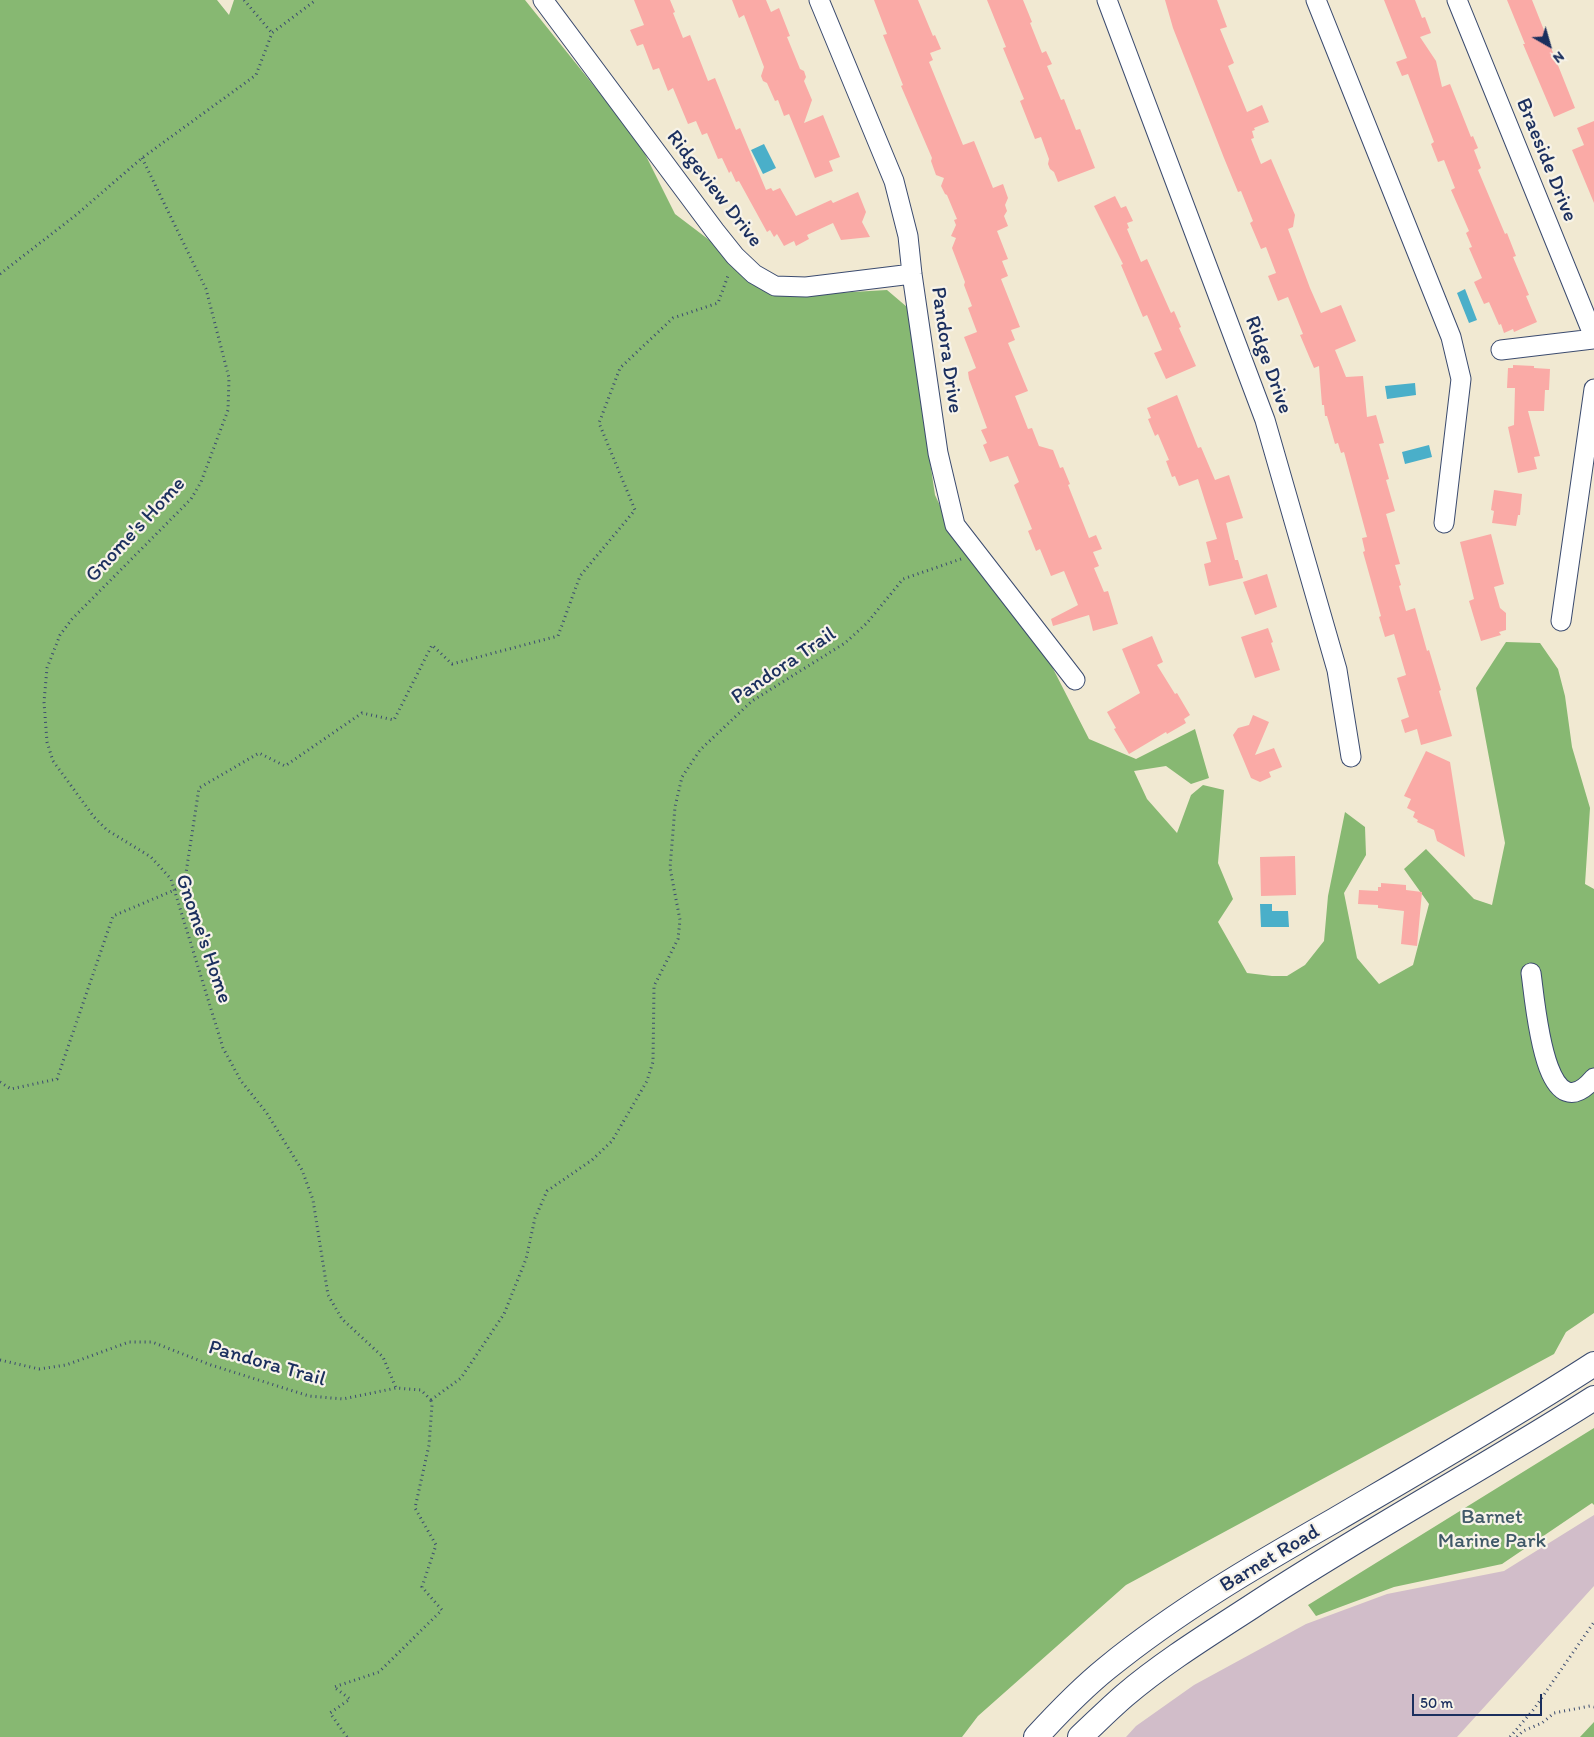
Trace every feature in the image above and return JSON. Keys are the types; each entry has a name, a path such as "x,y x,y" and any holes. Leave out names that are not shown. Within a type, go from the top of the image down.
{"main road":[{"name":"Barnet Road","path":"1036,1737 1056,1715 1106,1669 1166,1624 1260,1563 1524,1409 1594,1364"},
{"name":"Barnet Road","path":"1080,1737 1125,1696 1184,1650 1274,1591 1594,1398"}],"street":[{"name":"Ridgeview Drive","path":"543,0 735,256 754,274 774,286 806,287 912,274"},
{"name":"Pandora Drive","path":"819,0 894,181 908,236 938,454 955,525 1075,680"},
{"name":"Ridge Drive","path":"1106,0 1265,420 1337,670 1351,757"},
{"path":"1316,0 1451,337 1461,379 1444,523"},
{"name":"Braeside Drive","path":"1457,0 1594,338"},
{"path":"1501,350 1594,338"},
{"path":"1561,621 1594,389"},
{"path":"1531,974 1544,1052 1555,1082 1562,1090 1573,1092 1583,1089 1594,1078"}],"path":[{"path":"244,0 272,33"},
{"path":"0,274 76,216 142,158 256,75 272,33 316,0"},
{"name":"Gnome's Home","path":"142,158 206,288 229,378 228,410 201,482 190,499 72,619 60,636 47,668 44,702 47,742 53,761 94,817 107,830 151,857 171,879 223,1048 241,1081 266,1112 302,1170 313,1200 328,1295 342,1319 383,1357 396,1388"},
{"path":"0,1082 12,1089 57,1079 113,916 184,886 199,788 259,753 285,766 362,714 394,720 432,645 452,664 558,636 580,576 635,510 599,423 620,368 673,318 718,303 735,256"},
{"name":"Pandora Trail","path":"0,1360 39,1369 66,1366 129,1342 152,1342 210,1365 309,1396 343,1399 396,1388 421,1390 431,1400 461,1378 504,1314 526,1259 535,1218 547,1191 592,1160 612,1141 647,1081 653,1062 654,986 678,939 680,920 670,868 675,807 682,777 700,750 752,701 845,643 868,622 903,579 978,554"},
{"path":"347,1737 330,1712 350,1699 334,1687 379,1672 442,1610 422,1586 436,1545 415,1508 429,1445 431,1400"},
{"path":"1510,1737 1534,1709 1594,1622"},
{"path":"1517,1737 1523,1731 1542,1723 1554,1713 1590,1706 1594,1707"}],"shaded area":[{"path":"1594,1515 1594,1586 1457,1737 1126,1737 1136,1726 1194,1685 1306,1624 1387,1594 1504,1571"}],"green space":[{"path":"0,0 217,0 229,15 234,0 525,0 639,142 675,214 783,296 887,290 907,307 935,495 958,544 1044,651 1089,739 1136,759 1195,729 1209,778 1191,784 1166,766 1134,771 1147,799 1177,833 1191,795 1203,785 1224,790 1218,863 1233,899 1218,922 1247,973 1287,976 1305,965 1324,941 1328,896 1345,812 1365,827 1366,855 1344,893 1357,958 1379,984 1413,965 1429,904 1404,869 1426,849 1474,899 1492,905 1505,843 1476,688 1506,642 1540,643 1558,669 1565,696 1572,747 1590,808 1585,884 1594,889 1594,1313 1566,1332 1554,1354 1126,1585 978,1716 962,1737 0,1737"},
{"name":"Barnet Marine Park","path":"1594,1428 1594,1505 1592,1503 1502,1564 1394,1587 1316,1616 1308,1605"},
{"path":"1594,1722 1594,1737 1580,1737"}],"water":[{"path":"764,144 776,168 763,174 751,150"},
{"path":"1465,289 1477,320 1469,323 1457,293"},
{"path":"1415,383 1416,395 1387,399 1385,386"},
{"path":"1429,445 1432,457 1405,464 1402,452"},
{"path":"1260,904 1272,904 1272,911 1288,911 1289,927 1261,927"}],"building":[{"path":"634,0 670,0 683,38 690,35 708,81 715,78 736,130 740,128 766,190 771,188 773,191 780,188 796,216 831,200 833,203 858,192 866,212 862,222 870,237 841,240 833,223 807,235 809,239 796,246 794,241 784,246 777,234 774,237 770,230 767,232 739,181 736,182 731,171 729,173 722,158 718,159 707,133 702,135 696,121 688,124 673,88 668,91 659,68 653,70 643,44 637,46 630,30 644,25"},
{"path":"732,0 766,0 771,12 779,8 790,36 787,37 800,69 804,71 806,77 804,81 812,100 804,123 823,115 840,157 829,161 833,171 815,178 789,114 784,116 778,100 775,101 767,83 763,81 761,76 764,67 744,15 739,18"},
{"path":"874,0 918,0 933,36 935,35 941,49 930,53 933,60 929,62 963,145 974,141 993,188 1003,184 1008,198 1005,205 1007,211 1004,216 1008,226 997,231 1008,259 1002,261 1008,276 1001,279 1020,327 1011,330 1015,340 1008,343 1028,391 1015,396 1028,429 1032,428 1039,446 1053,450 1060,468 1063,467 1089,538 1096,535 1102,549 1093,552 1099,566 1094,568 1104,592 1108,591 1118,624 1093,631 1089,615 1053,626 1051,619 1078,605 1064,571 1051,576 1040,549 1036,551 1028,531 1032,529 1014,485 1019,482 1008,456 990,462 983,445 987,443 981,430 987,428 969,379 968,372 976,368 964,337 977,332 968,308 972,306 964,285 965,282 952,248 956,238 951,236 956,225 954,220 957,219 941,186 944,178 936,175 931,161 932,158 901,86 903,85 883,35 887,34"},
{"path":"987,0 1023,0 1042,53 1046,51 1052,64 1047,66 1061,100 1064,99 1076,130 1080,129 1095,168 1058,182 1048,164 1049,159 1041,137 1035,139 1020,101 1024,99 1003,48 1006,47"},
{"path":"1165,0 1217,0 1227,27 1220,29 1234,63 1228,66 1247,112 1262,105 1269,122 1254,128 1255,130 1252,131 1254,138 1251,139 1261,164 1271,159 1295,215 1293,227 1288,229 1310,288 1321,313 1341,305 1356,341 1335,350 1346,377 1363,376 1367,417 1376,415 1384,443 1379,444 1389,479 1386,480 1395,511 1386,514 1400,564 1395,565 1401,585 1399,586 1406,611 1415,608 1427,651 1429,650 1441,690 1439,691 1452,736 1421,745 1417,729 1405,733 1401,720 1409,717 1397,678 1406,675 1394,634 1385,637 1379,617 1381,616 1363,552 1365,551 1362,538 1367,537 1344,452 1341,453 1338,443 1335,444 1327,416 1325,416 1324,405 1322,405 1319,366 1314,368 1300,335 1303,334 1288,297 1278,301 1268,276 1276,273 1266,247 1261,249 1250,223 1253,221 1241,191 1238,192 1224,158 1173,28"},
{"path":"1384,0 1415,0 1422,18 1425,17 1431,33 1420,37 1436,61 1442,87 1450,84 1471,137 1473,136 1478,148 1474,150 1481,168 1478,170 1516,256 1513,257 1529,295 1526,296 1537,322 1514,332 1513,329 1504,333 1489,302 1484,304 1474,282 1482,278 1469,248 1472,247 1466,233 1469,231 1451,190 1455,188 1444,160 1438,162 1431,144 1434,142 1408,74 1402,76 1396,62 1407,58"},
{"path":"1507,0 1532,0 1575,108 1554,117 1523,44 1525,44"},
{"path":"1594,121 1594,203 1572,150 1584,145 1577,128"},
{"path":"1115,196 1121,208 1126,206 1133,221 1127,223 1129,228 1127,229 1141,262 1147,259 1171,313 1174,311 1181,327 1179,328 1196,366 1166,379 1154,353 1162,350 1147,315 1143,317 1121,265 1123,264 1094,206"},
{"path":"1513,365 1550,369 1549,390 1545,390 1544,411 1528,411 1540,456 1534,457 1537,469 1518,473 1508,427 1514,425 1515,388 1507,388 1508,368 1513,368"},
{"path":"1177,395 1198,448 1201,447 1215,480 1229,475 1243,518 1226,523 1235,560 1238,560 1243,578 1209,586 1204,564 1211,562 1206,542 1217,539 1198,479 1179,486 1175,476 1172,477 1166,461 1169,460 1158,434 1155,436 1148,419 1151,418 1147,408"},
{"path":"1494,490 1522,494 1520,515 1518,515 1516,526 1492,523 1494,511 1491,510"},
{"path":"1491,534 1504,584 1494,587 1500,608 1506,613 1506,630 1499,632 1501,635 1481,641 1469,601 1474,599 1460,542"},
{"path":"1267,574 1277,607 1255,615 1243,582"},
{"path":"1268,628 1280,670 1255,678 1241,637"},
{"path":"1152,636 1163,662 1157,665 1190,715 1184,719 1186,723 1167,734 1166,732 1129,754 1114,729 1116,728 1107,712 1140,693 1122,649"},
{"path":"1253,715 1269,722 1255,755 1274,748 1282,767 1269,772 1271,777 1260,782 1251,778 1233,735 1238,728 1249,725"},
{"path":"1426,751 1450,762 1465,857 1437,841 1434,830 1417,822 1418,820 1413,817 1415,812 1407,808 1411,799 1404,796"},
{"path":"1295,856 1296,895 1261,896 1260,857"},
{"path":"1381,883 1406,885 1406,890 1422,892 1417,946 1401,944 1404,911 1378,908 1378,905 1358,904 1359,890 1378,891"}]}
